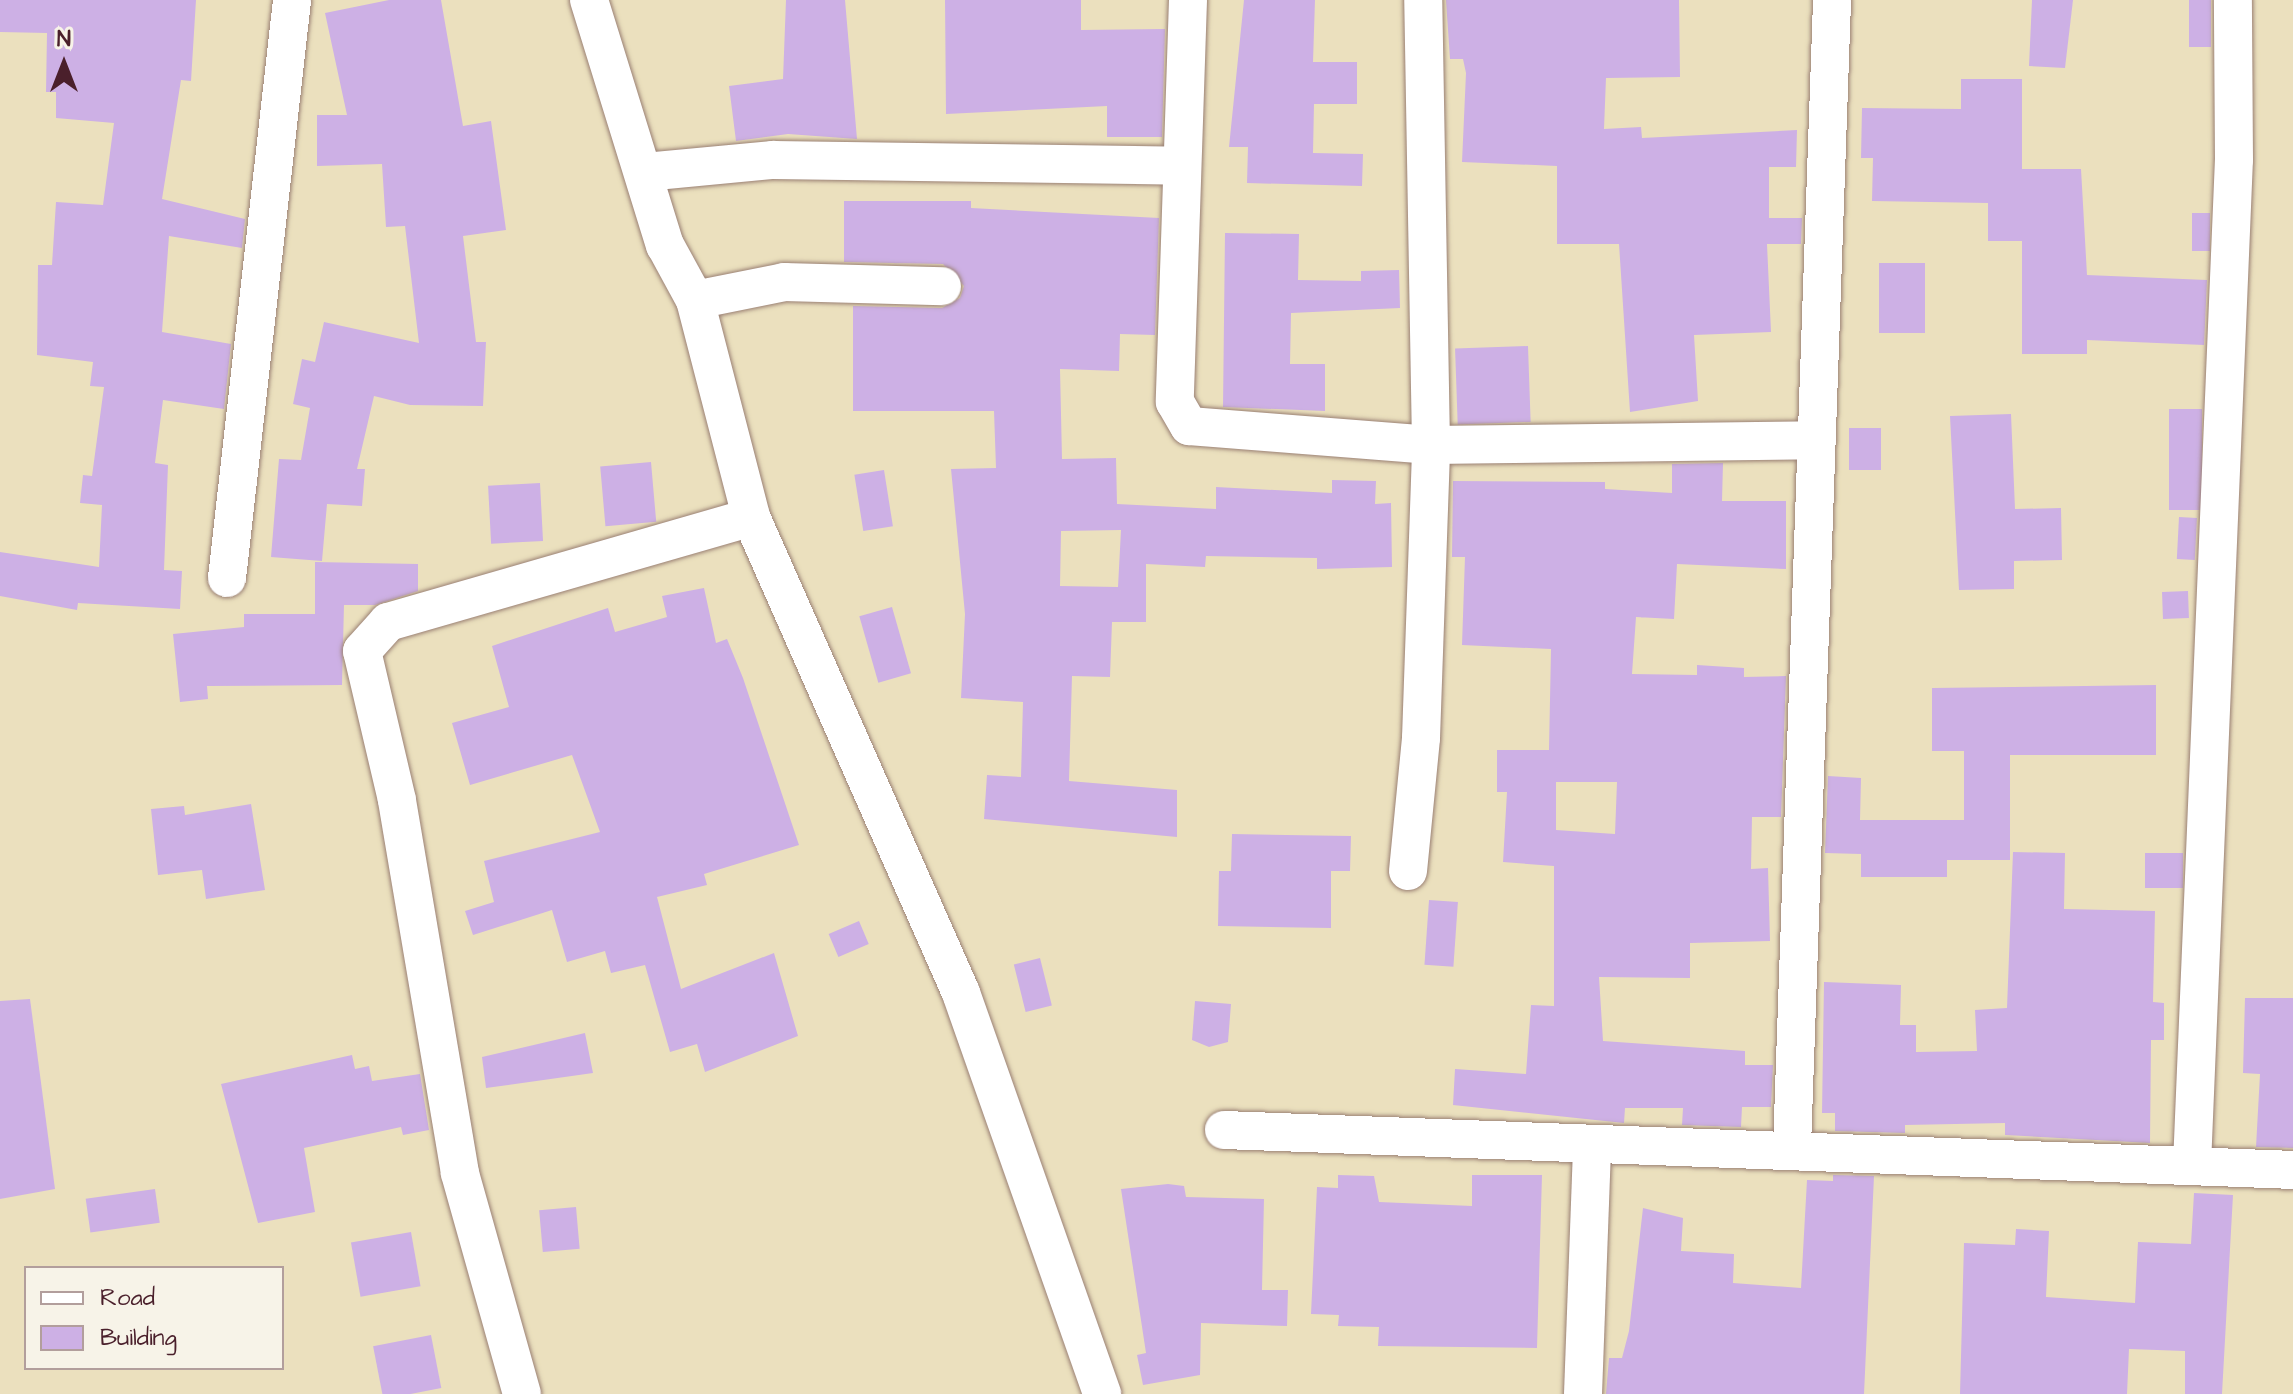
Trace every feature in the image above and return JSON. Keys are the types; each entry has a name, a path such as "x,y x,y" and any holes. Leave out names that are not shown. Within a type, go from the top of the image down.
{"street":[{"path":"227,578 292,0"},
{"path":"589,0 645,172 665,245 695,300 751,517 961,993 1102,1394"},
{"path":"1188,0 1182,166 1180,418 1205,432 1431,445 1816,440"},
{"path":"1408,871 1421,738 1431,445 1423,0"},
{"path":"1792,1147 1832,0"},
{"path":"2192,1165 2234,160 2233,0"},
{"path":"645,172 773,160 1182,166"},
{"path":"695,300 784,282 942,286"},
{"path":"522,1394 460,1173 397,800 362,651 388,622 751,517"},
{"path":"1224,1130 1592,1144 1792,1147 2293,1170"},
{"path":"1583,1394 1592,1144"}],"building":[{"path":"0,0 196,0 191,81 181,80 162,199 245,219 242,248 169,236 162,332 231,344 224,409 163,400 155,463 168,465 164,570 182,571 180,609 78,603 77,610 0,596 0,552 99,567 102,505 80,503 83,475 92,476 104,387 90,386 93,362 37,355 38,265 52,265 56,202 103,205 114,123 56,118 56,92 46,92 47,33 0,32"},
{"path":"389,0 441,0 463,126 491,121 506,230 463,236 476,342 486,342 483,406 410,405 374,396 357,469 365,469 362,506 327,504 322,561 271,557 279,459 301,460 310,408 293,404 302,359 315,362 324,322 419,343 405,226 386,227 382,164 317,166 317,115 347,115 325,13"},
{"path":"786,0 845,0 857,139 788,134 736,141 729,86 783,79"},
{"path":"945,0 1081,0 1081,30 1165,29 1162,137 1107,137 1107,106 946,114"},
{"path":"1244,0 1315,0 1313,62 1357,62 1357,104 1314,104 1313,153 1363,154 1362,186 1247,183 1248,147 1229,147"},
{"path":"1446,0 1679,0 1680,77 1606,78 1604,129 1641,127 1642,138 1797,130 1796,167 1769,167 1769,218 1802,218 1801,244 1767,244 1771,332 1694,335 1698,401 1630,412 1619,244 1557,244 1557,166 1462,162 1466,73 1463,59 1450,59"},
{"path":"2032,0 2073,0 2065,68 2029,66"},
{"path":"2189,0 2211,0 2211,47 2189,47"},
{"path":"1961,79 2022,79 2022,169 2081,169 2087,275 2207,280 2204,345 2087,340 2087,354 2022,354 2022,241 1988,241 1988,203 1872,201 1873,158 1861,158 1862,108 1961,109"},
{"path":"844,201 971,201 971,208 1159,218 1155,335 1120,334 1119,371 1060,369 1062,459 1116,458 1117,504 1216,509 1216,487 1332,493 1332,480 1376,481 1375,504 1391,503 1392,567 1317,569 1317,558 1206,556 1205,567 1146,564 1146,622 1112,622 1110,677 1072,676 1069,781 1177,790 1177,837 984,819 987,775 1021,777 1023,702 961,698 965,614 951,469 996,468 994,411 853,411 853,306 942,308 960,298 964,286 943,264 844,262","holes":["1121,530 1118,587 1060,586 1061,531"]},
{"path":"2192,213 2210,213 2210,251 2192,251"},
{"path":"1225,233 1299,234 1298,280 1361,281 1361,271 1399,270 1400,308 1291,313 1290,364 1325,364 1325,411 1223,407"},
{"path":"1879,263 1925,263 1925,333 1879,333"},
{"path":"1528,346 1531,422 1458,425 1455,349"},
{"path":"2169,409 2202,409 2202,510 2169,510"},
{"path":"2011,414 2015,509 2061,508 2062,560 2014,561 2014,589 1959,590 1950,416"},
{"path":"1849,428 1881,428 1881,470 1849,470"},
{"path":"651,462 656,522 605,526 600,466"},
{"path":"1723,463 1722,501 1786,501 1786,569 1677,564 1674,619 1636,617 1632,674 1697,675 1697,665 1744,668 1744,677 1786,676 1781,817 1752,817 1751,869 1768,868 1770,941 1690,943 1690,978 1599,977 1603,1041 1745,1051 1745,1065 1773,1065 1771,1107 1742,1107 1741,1127 1682,1125 1683,1108 1625,1108 1624,1123 1453,1105 1455,1069 1526,1074 1531,1005 1554,1006 1554,866 1503,862 1507,792 1497,792 1497,750 1549,750 1551,649 1462,645 1465,557 1452,557 1453,481 1605,482 1605,489 1672,493 1672,464","holes":["1556,782 1617,782 1615,834 1556,830"]},
{"path":"884,470 893,526 863,531 854,475"},
{"path":"540,483 543,541 491,544 488,486"},
{"path":"2179,517 2197,518 2195,560 2177,559"},
{"path":"315,562 418,564 418,591 375,605 344,605 342,685 207,686 208,699 180,702 173,634 244,627 244,614 315,614"},
{"path":"704,588 716,643 727,639 799,845 704,874 707,885 657,897 681,989 774,953 798,1036 705,1072 697,1044 670,1052 645,965 611,973 605,951 567,962 552,910 473,935 465,911 494,902 484,861 600,832 572,755 470,785 452,723 509,707 492,646 608,608 615,632 667,617 662,596"},
{"path":"2188,591 2189,618 2163,619 2162,592"},
{"path":"892,607 911,673 878,683 859,616"},
{"path":"2156,685 2156,755 2010,755 2010,860 1947,860 1947,877 1861,877 1861,854 1825,853 1828,776 1861,778 1860,820 1964,820 1964,751 1932,751 1932,688"},
{"path":"251,804 265,890 206,899 202,870 158,875 151,809 184,806 185,815"},
{"path":"1232,834 1351,836 1350,871 1331,871 1331,928 1218,926 1219,871 1231,871"},
{"path":"2013,852 2065,853 2064,909 2155,911 2153,1002 2164,1003 2164,1040 2151,1040 2150,1143 2005,1135 2005,1123 1905,1125 1905,1133 1835,1131 1835,1113 1822,1113 1824,982 1901,985 1900,1025 1916,1025 1916,1052 1977,1051 1975,1010 2007,1008"},
{"path":"2145,853 2183,853 2183,888 2145,888"},
{"path":"1429,900 1458,902 1453,967 1424,965"},
{"path":"859,921 869,944 838,957 829,934"},
{"path":"1040,958 1052,1006 1026,1012 1014,965"},
{"path":"2245,998 2293,998 2293,1148 2256,1147 2260,1074 2243,1073"},
{"path":"30,999 55,1189 0,1199 0,1001"},
{"path":"1195,1001 1231,1004 1228,1042 1209,1047 1192,1040"},
{"path":"585,1033 593,1073 486,1088 482,1057"},
{"path":"352,1055 355,1069 369,1066 372,1081 420,1074 429,1130 403,1135 401,1127 304,1148 315,1212 258,1223 221,1084"},
{"path":"1338,1175 1374,1176 1379,1202 1472,1206 1472,1175 1542,1175 1537,1348 1378,1346 1379,1327 1338,1326 1339,1315 1311,1314 1317,1187 1338,1188"},
{"path":"1833,1175 1874,1176 1864,1394 1606,1394 1609,1358 1622,1358 1629,1331 1643,1208 1683,1218 1681,1251 1734,1254 1733,1283 1801,1288 1807,1180 1833,1181"},
{"path":"1168,1184 1184,1186 1186,1197 1264,1199 1262,1290 1288,1290 1287,1326 1201,1323 1200,1375 1143,1385 1137,1355 1146,1353 1121,1189"},
{"path":"155,1189 160,1223 90,1232 86,1199"},
{"path":"2194,1193 2233,1195 2222,1394 2185,1394 2185,1351 2129,1349 2127,1394 1960,1394 1964,1243 2015,1245 2016,1229 2049,1231 2046,1297 2135,1303 2138,1242 2191,1244"},
{"path":"576,1207 580,1249 543,1252 539,1210"},
{"path":"411,1232 421,1286 360,1297 351,1243"},
{"path":"431,1335 441,1388 410,1394 382,1394 373,1346"}]}
